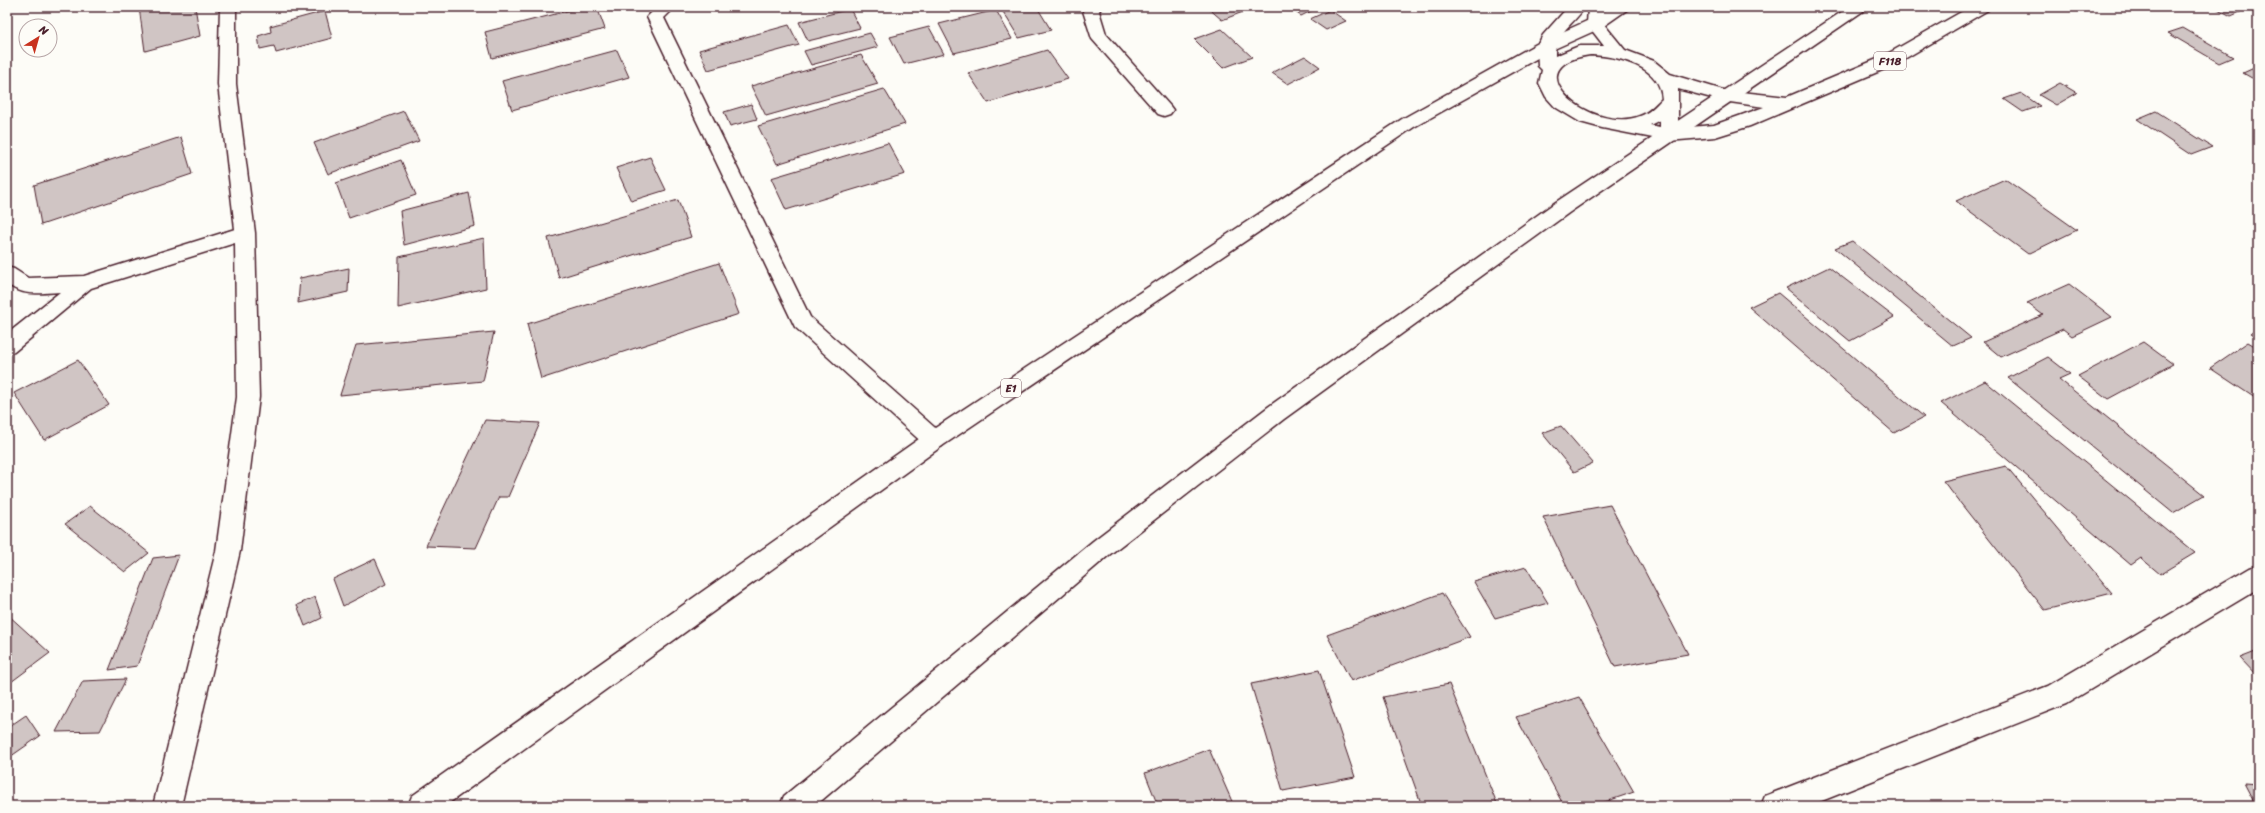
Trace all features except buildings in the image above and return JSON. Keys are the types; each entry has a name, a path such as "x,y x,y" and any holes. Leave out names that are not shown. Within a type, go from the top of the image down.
{"main road":[{"path":"167,806 228,551 248,397 245,233 227,84 228,7"},
{"path":"668,7 655,17 802,322 934,440"},
{"path":"1094,7 1091,11 1098,35 1164,110"},
{"path":"1577,7 1551,35 1546,46 1550,90 1561,102 1576,113 1615,124 1668,135 1715,131 1744,122 1792,102"},
{"name":"E1","path":"422,806 934,440 1408,123 1546,46 1595,15 1623,7"},
{"path":"794,806 1101,548 1276,413 1563,207 1668,135 1728,97 1822,31 1861,7"},
{"name":"F118","path":"1792,102 1888,62 1982,7"},
{"path":"1595,15 1618,52"},
{"path":"1546,46 1578,51 1598,50 1618,52 1652,67 1664,78 1670,90 1668,135"},
{"path":"1548,77 1552,66 1563,57 1578,51"},
{"path":"1664,78 1695,90 1728,97 1761,102 1792,102"},
{"path":"1615,124 1634,124 1651,120 1663,112 1669,102"},
{"path":"7,274 24,286 84,283 245,233"},
{"path":"7,346 84,283"},
{"path":"1775,806 2057,695 2258,576"}]}
